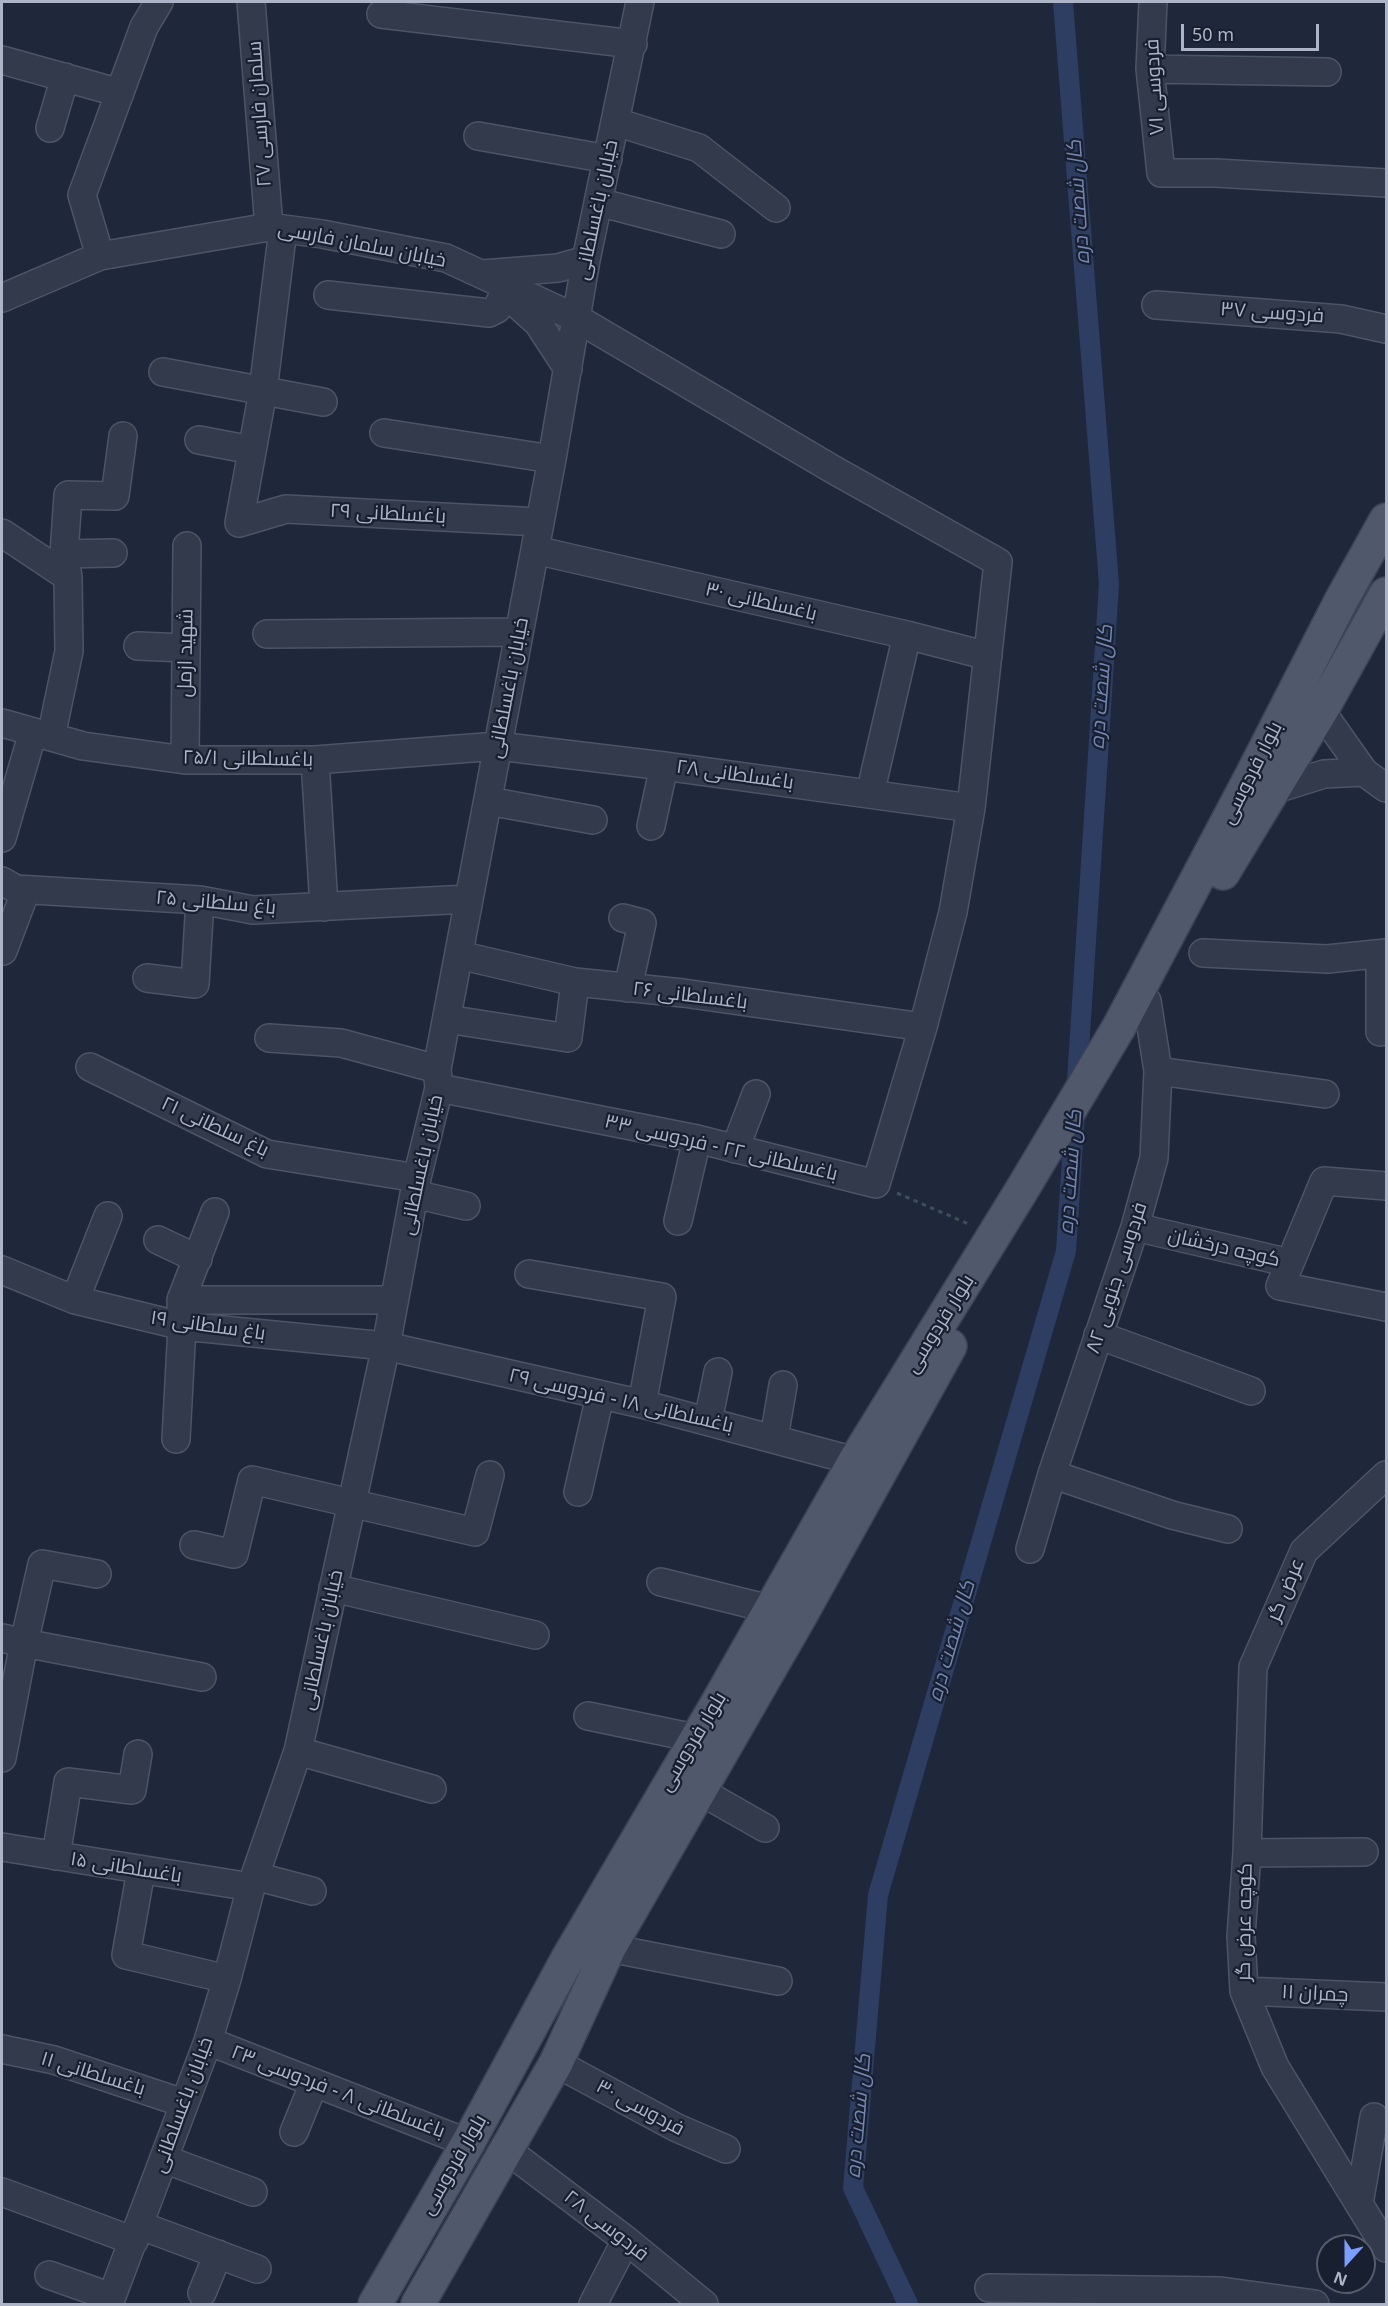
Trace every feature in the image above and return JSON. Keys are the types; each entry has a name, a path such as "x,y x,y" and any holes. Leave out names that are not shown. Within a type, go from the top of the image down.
{"main road":[{"name":"بلوار فردوسی","path":"1123,1030 1342,599 1386,520"},
{"name":"بلوار فردوسی","path":"1123,1030 1147,1001 1382,611"},
{"path":"1025,1198 1123,1030"},
{"name":"بلوار فردوسی","path":"726,1715 770,1609 855,1461 994,1235 1025,1198"},
{"name":"بلوار فردوسی","path":"375,2304 468,2144 568,1958 697,1765 726,1715 805,1608 1025,1198"},
{"name":"بلوار فردوسی","path":"418,2304 556,2062 697,1765"}],"street":[{"path":"100,256 82,195 144,27 159,2"},
{"name":"سلمان فارسی ۲۷","path":"239,523 263,391 276,228 251,2"},
{"name":"خیابان باغسلطانی","path":"110,2300 208,2041 253,1881 298,1750 386,1346 438,1079 469,899 552,459 585,260 633,44 640,2"},
{"name":"فردوسی ۷۱","path":"1153,2 1150,69 1161,173 1216,173 1386,183"},
{"path":"381,14 633,44"},
{"path":"3,66 65,77 120,93"},
{"path":"1150,69 1327,72"},
{"path":"50,128 65,77"},
{"path":"616,122 699,148 776,208"},
{"path":"478,136 608,159"},
{"path":"598,202 721,234"},
{"name":"خیابان سلمان فارسی","path":"3,292 100,256 276,228 322,234 446,258 576,318 834,470 998,562 988,656"},
{"path":"482,274 558,268 585,260"},
{"path":"482,274 538,323 568,369"},
{"path":"328,295 489,314 497,309 504,293"},
{"name":"فردوسی ۳۷","path":"1156,305 1341,319 1386,329"},
{"path":"163,372 323,402"},
{"path":"384,433 552,459"},
{"path":"2,838 42,734 69,651 66,565 68,495 115,496 123,436"},
{"path":"199,440 252,450"},
{"name":"باغسلطانی ۲۹","path":"239,523 286,509 540,522"},
{"path":"2,533 66,565 112,553"},
{"name":"شهید ازمل","path":"185,760 187,546"},
{"name":"باغسلطانی ۳۰","path":"535,550 907,634 988,656"},
{"path":"267,634 519,632"},
{"path":"870,794 907,634"},
{"path":"138,646 186,648"},
{"path":"876,1184 923,1027 953,912 971,808 988,656"},
{"path":"1321,711 1364,772 1386,788"},
{"name":"باغسلطانی ۲۵/۱","path":"2,723 83,746 185,760 315,760 498,746"},
{"name":"باغسلطانی ۲۸","path":"498,746 971,808"},
{"path":"315,760 324,907"},
{"path":"651,826 664,766"},
{"path":"1273,790 1324,774 1364,772"},
{"path":"488,801 593,820"},
{"path":"3,951 14,886"},
{"name":"باغ سلطانی ۲۵","path":"14,886 200,900 253,910 469,899"},
{"path":"147,978 195,984 200,900"},
{"path":"623,918 642,922 628,988"},
{"path":"1203,953 1327,959 1383,954 1380,1032"},
{"name":"باغسلطانی ۲۶","path":"459,955 575,982 694,995 923,1027"},
{"path":"447,1019 568,1038 575,982"},
{"name":"فردوسی جنوبی ۸۲","path":"1030,1549 1052,1474 1135,1227 1154,1158 1158,1071 1147,1001"},
{"name":"باغسلطانی ۲۲ - فردوسی ۳۳","path":"269,1038 341,1042 438,1079 697,1139 876,1184"},
{"name":"باغ سلطانی ۲۱","path":"90,1067 267,1154 416,1186 466,1206"},
{"path":"1158,1071 1325,1095"},
{"path":"735,1149 756,1094"},
{"path":"678,1221 697,1139"},
{"path":"1290,1263 1324,1182 1386,1186"},
{"path":"176,1439 182,1326 181,1300 215,1212"},
{"path":"75,1300 108,1216"},
{"name":"کوچه درخشان","path":"1135,1227 1290,1263 1280,1286 1386,1307"},
{"path":"158,1240 198,1259"},
{"name":"باغ سلطانی ۱۹","path":"2,1270 75,1300 182,1326 386,1346"},
{"path":"529,1274 662,1297 642,1404"},
{"path":"181,1300 394,1300"},
{"path":"1098,1335 1251,1391"},
{"name":"باغسلطانی ۱۸ - فردوسی ۲۹","path":"386,1346 642,1404 855,1461"},
{"path":"708,1421 718,1372"},
{"path":"774,1438 783,1385"},
{"path":"579,1493 600,1396"},
{"path":"1052,1474 1172,1515 1228,1529"},
{"path":"194,1545 234,1554 252,1480 475,1532 490,1475"},
{"name":"عرض گر","path":"1253,1667 1304,1551 1386,1475"},
{"path":"3,1744 13,1641 42,1564 97,1574"},
{"path":"661,1582 770,1609"},
{"path":"333,1588 535,1635"},
{"path":"13,1641 202,1677"},
{"name":"کوچه عرض گر","path":"1253,1667 1247,1853 1241,1936 1244,1991 1275,2067 1386,2248"},
{"path":"588,1716 697,1765 765,1828"},
{"path":"298,1750 432,1789"},
{"path":"56,1856 68,1782 132,1790 138,1754"},
{"name":"باغسلطانی ۱۵","path":"2,1847 141,1870 253,1881 312,1891"},
{"path":"1247,1853 1364,1852"},
{"path":"141,1870 126,1955 227,1980"},
{"path":"609,1948 778,1981"},
{"name":"چمران ۱۱","path":"1244,1991 1386,1998"},
{"name":"باغسلطانی ۸ - فردوسی ۲۳","path":"208,2041 468,2144"},
{"name":"باغسلطانی ۱۱","path":"2,2049 54,2060 183,2103"},
{"name":"فردوسی ۳۰","path":"556,2062 677,2128 726,2149"},
{"path":"294,2132 314,2084"},
{"path":"1359,2204 1374,2117"},
{"name":"فردوسی ۲۸","path":"507,2150 704,2304"},
{"path":"164,2159 253,2193"},
{"path":"2,2192 137,2233 218,2254 257,2269"},
{"path":"593,2304 626,2241"},
{"path":"202,2293 218,2254"},
{"path":"49,2275 110,2300"},
{"path":"989,2288 1315,2304"}],"path":[{"path":"876,1184 994,1235"}],"waterway":[{"name":"کال شصت دره","path":"908,2304 853,2188 878,1895 1066,1251 1109,584 1063,2"}]}
